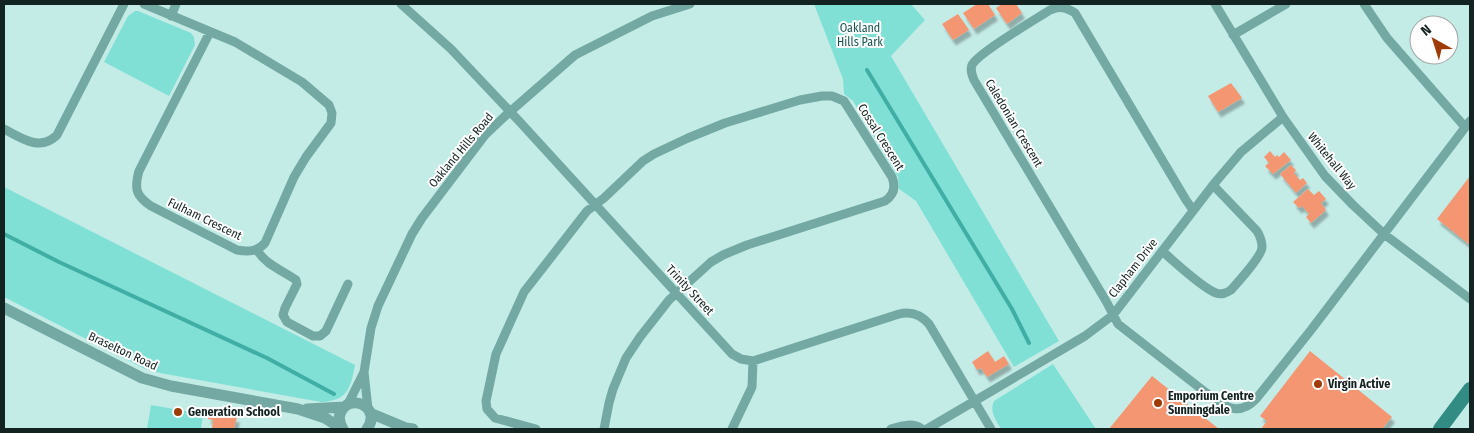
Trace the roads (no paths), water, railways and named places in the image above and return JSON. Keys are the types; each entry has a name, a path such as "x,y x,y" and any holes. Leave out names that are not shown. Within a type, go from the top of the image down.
{"main road":[{"path":"1440,429 1470,389"}],"street":[{"path":"4,129 34,143 46,143 57,135 124,4"},
{"path":"144,4 235,42 302,82 326,102 332,113 331,123 294,177 265,243 257,250 264,259 296,280 297,284 283,315 287,322 313,336 320,336 326,331 348,284"},
{"path":"171,16 176,4"},
{"name":"Trinity Street","path":"401,4 445,43 732,354 741,359 753,361"},
{"name":"Oakland Hills Road","path":"369,411 364,372 371,328 378,306 412,234 485,135 575,55 652,16 690,4"},
{"name":"Whitehall Way","path":"1215,4 1283,117 1325,176 1384,234 1470,299"},
{"path":"1233,35 1286,4"},
{"path":"1113,315 1118,324 1214,399 1230,408 1240,409 1248,406 1256,399 1468,124 1387,38 1364,4"},
{"name":"Caledonian Crescent","path":"1113,315 974,80 971,68 973,64 984,53 1050,10 1058,7 1069,9 1074,13 1186,200 1194,210"},
{"name":"Fulham Crescent","path":"210,32 139,171 136,190 139,196 151,206 237,250 246,252 257,250"},
{"name":"Cossal Crescent","path":"595,205 643,161 688,138 725,123 800,100 832,96 844,101 892,177 894,187 892,195 885,201 735,249 711,262 676,294"},
{"name":"Clapham Drive","path":"927,429 1085,336 1113,315 1213,185 1241,152 1283,117"},
{"path":"1162,251 1209,289 1221,294 1231,290 1255,261 1262,249 1261,238 1257,231 1213,185"},
{"path":"536,429 495,418 487,409 486,401 496,354 524,292 577,222 595,205"},
{"path":"604,429 613,389 626,358 663,307 676,294"},
{"name":"Braselton Road","path":"4,308 142,378 171,386 298,409 325,418 342,428"},
{"path":"732,429 752,387 753,361 900,314 911,313 921,317 928,324 991,429"},
{"name":"Oakland Hills Road","path":"346,406 364,372"},
{"name":"Braselton Road","path":"298,409 346,406 359,403 369,411"},
{"path":"342,428 339,418 346,406"},
{"path":"369,411 410,429"},
{"path":"368,429 371,421 369,411"},
{"path":"891,429 907,425 917,426 922,429"},
{"path":"390,429 410,429"}],"waterway":[{"path":"867,70 1012,309 1029,343"},
{"path":"4,234 59,262 267,358 334,394"}],"place":[{"name":"Virgin Active","path":"1318,384"},
{"name":"Emporium Centre Sunningdale","path":"1158,403"},
{"name":"Generation School","path":"178,412"}],"park label":[{"name":"Oakland Hills Park","path":"860,35"}]}
